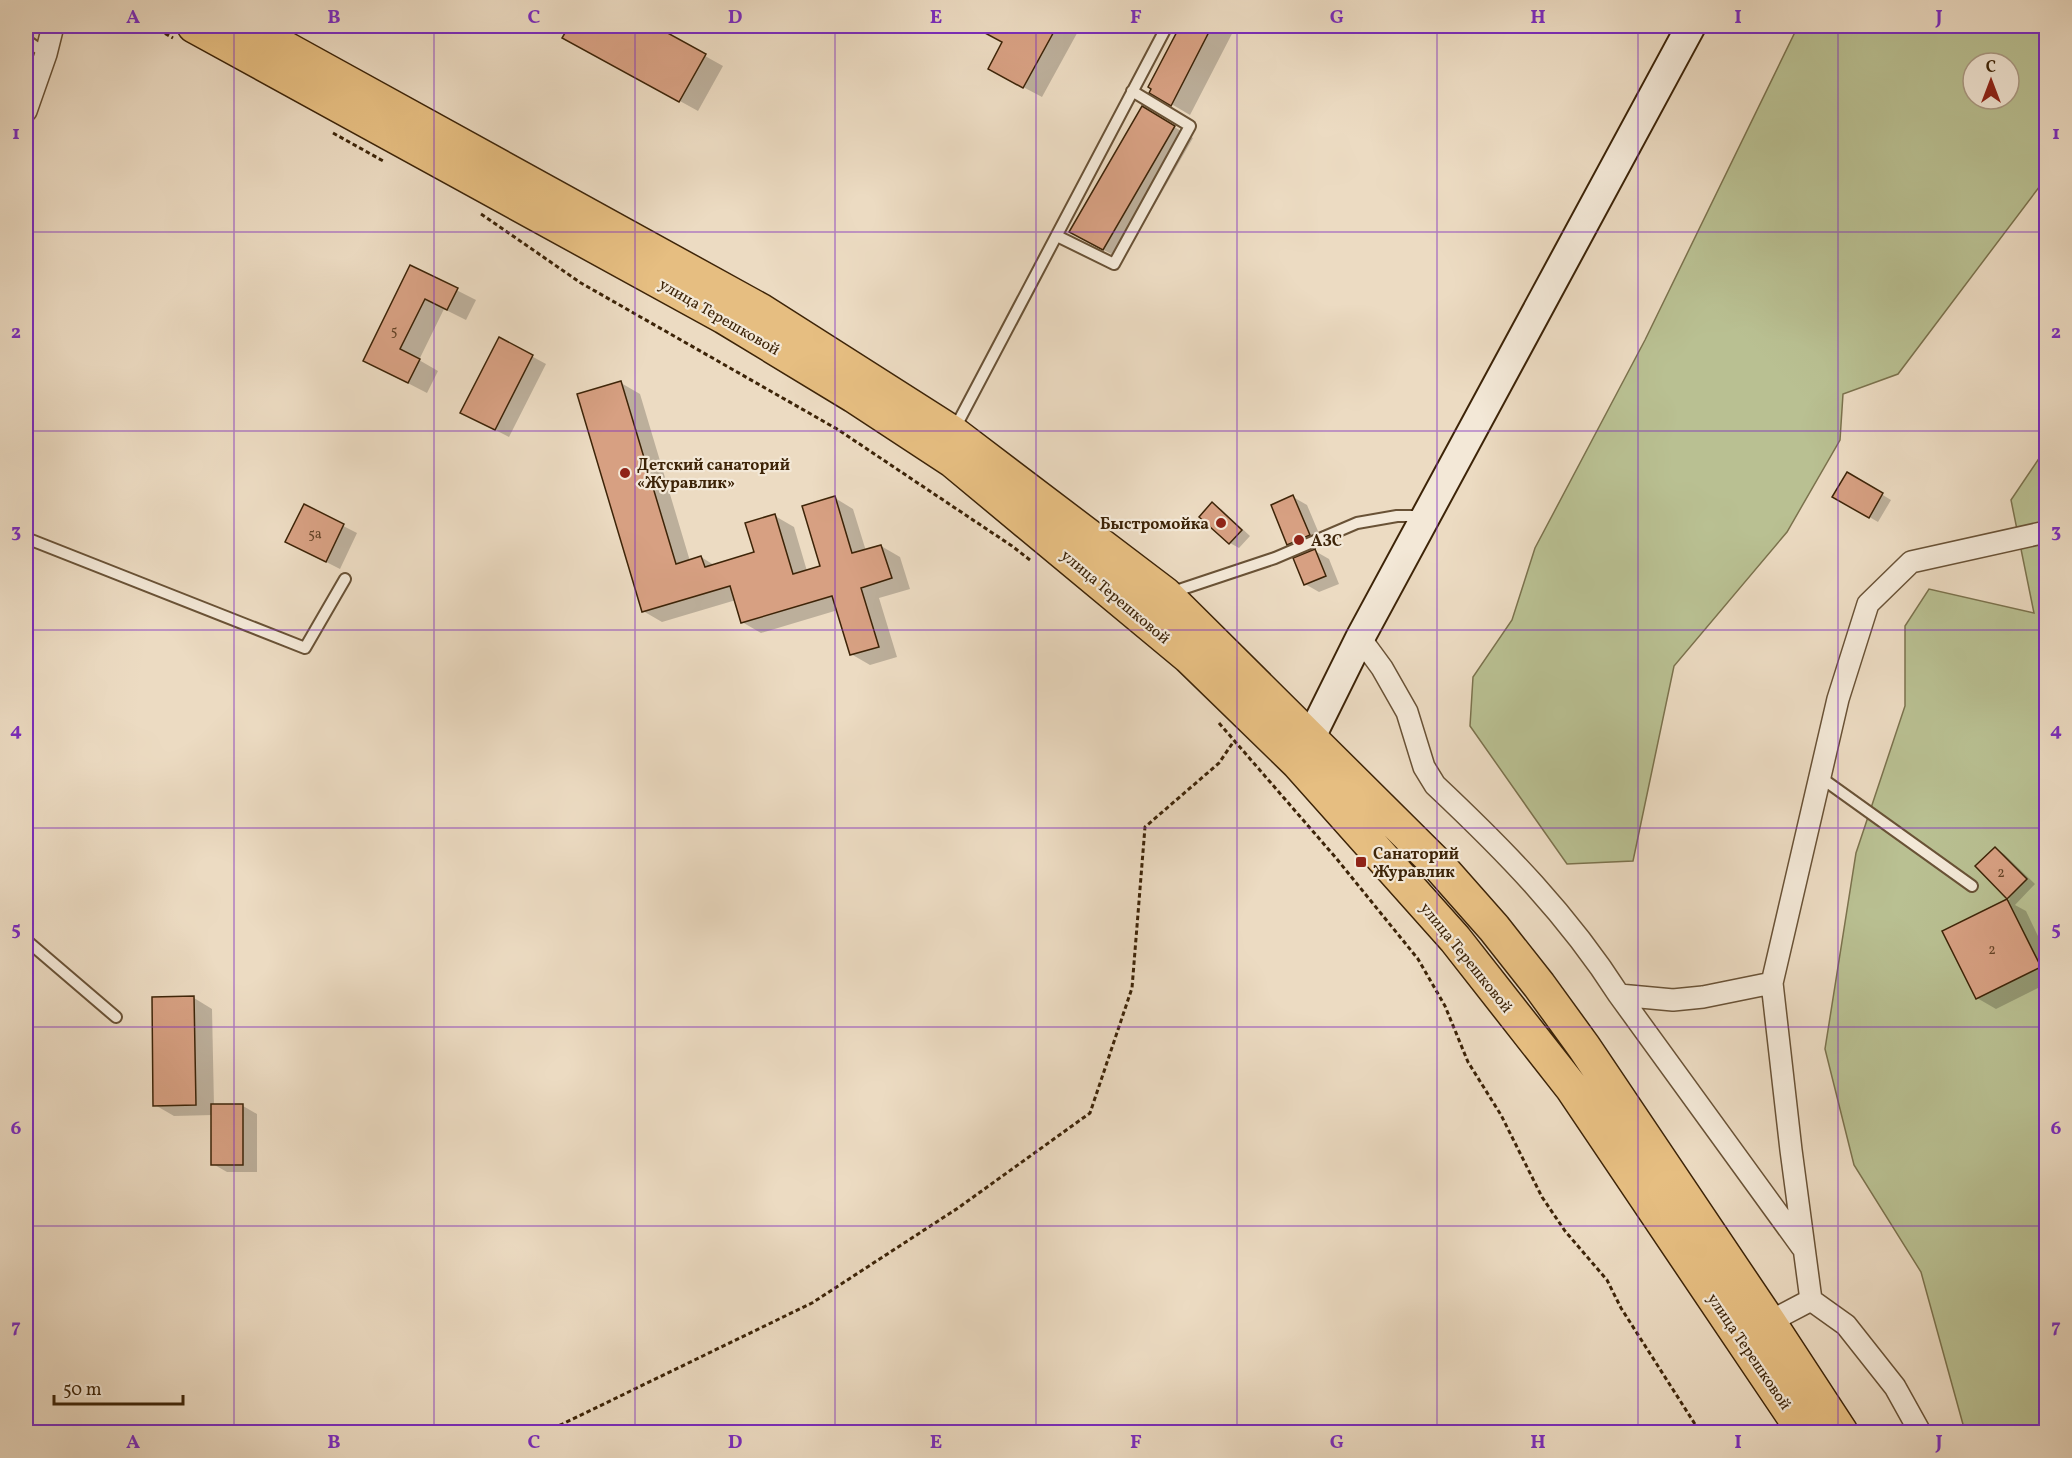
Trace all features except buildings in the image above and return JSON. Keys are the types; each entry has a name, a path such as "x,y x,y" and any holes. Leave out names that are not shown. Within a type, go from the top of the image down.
{"main road":[{"name":"улица Терешковой","path":"245,26 760,310 953,433 1165,594 1304,750 1572,1088 1804,1432"},
{"name":"улица Терешковой","path":"183,32 724,317 848,392 953,461 1304,750 1441,868 1494,928 1533,977 1584,1047 1841,1432"}],"street":[{"path":"26,111 46,54 53,26"},
{"path":"1304,750 1360,639 1691,26"},
{"path":"1920,1432 1894,1387 1846,1325 1811,1300 1772,983 1838,699 1868,604 1911,562 2046,532"},
{"path":"1360,639 1382,668 1407,712 1425,767 1435,785 1527,874 1599,963 1619,995 1803,1249"},
{"path":"1619,995 1673,1000 1703,997 1772,983"},
{"path":"1769,1322 1811,1300"}],"lane":[{"path":"953,433 1167,26"},
{"path":"26,40 46,54"},
{"path":"1057,236 1114,264 1190,126 1132,91"},
{"path":"1165,594 1275,558 1357,523 1397,516 1426,516"},
{"path":"26,538 305,648 345,579"},
{"path":"1820,777 1972,886"},
{"path":"26,940 116,1017"}],"path":[{"path":"152,26 183,32"},
{"path":"326,129 386,162"},
{"path":"474,209 581,283 837,429 1003,539 1031,561"},
{"path":"1219,723 1336,858 1418,959 1445,1006 1468,1062 1501,1115 1542,1197 1565,1231 1607,1280 1621,1308 1700,1432"},
{"path":"546,1432 812,1303 958,1208 1090,1113 1132,988 1145,827 1219,763 1234,741"}],"green space":[{"path":"1798,26 2046,26 2046,178 1898,374 1843,394 1840,440 1787,532 1674,666 1633,861 1567,864 1470,726 1473,677 1512,620 1535,548 1645,340"},
{"path":"2046,448 2046,1432 1969,1432 1964,1428 1921,1272 1854,1165 1825,1049 1856,853 1905,706 1905,626 1929,589 2034,613 2011,500"}],"place":[{"name":"Детский санаторий «Журавлик»","path":"625,473"},
{"name":"Быстромойка","path":"1221,523"},
{"name":"АЗС","path":"1299,540"},
{"name":"Санаторий Журавлик","path":"1361,862"}]}
